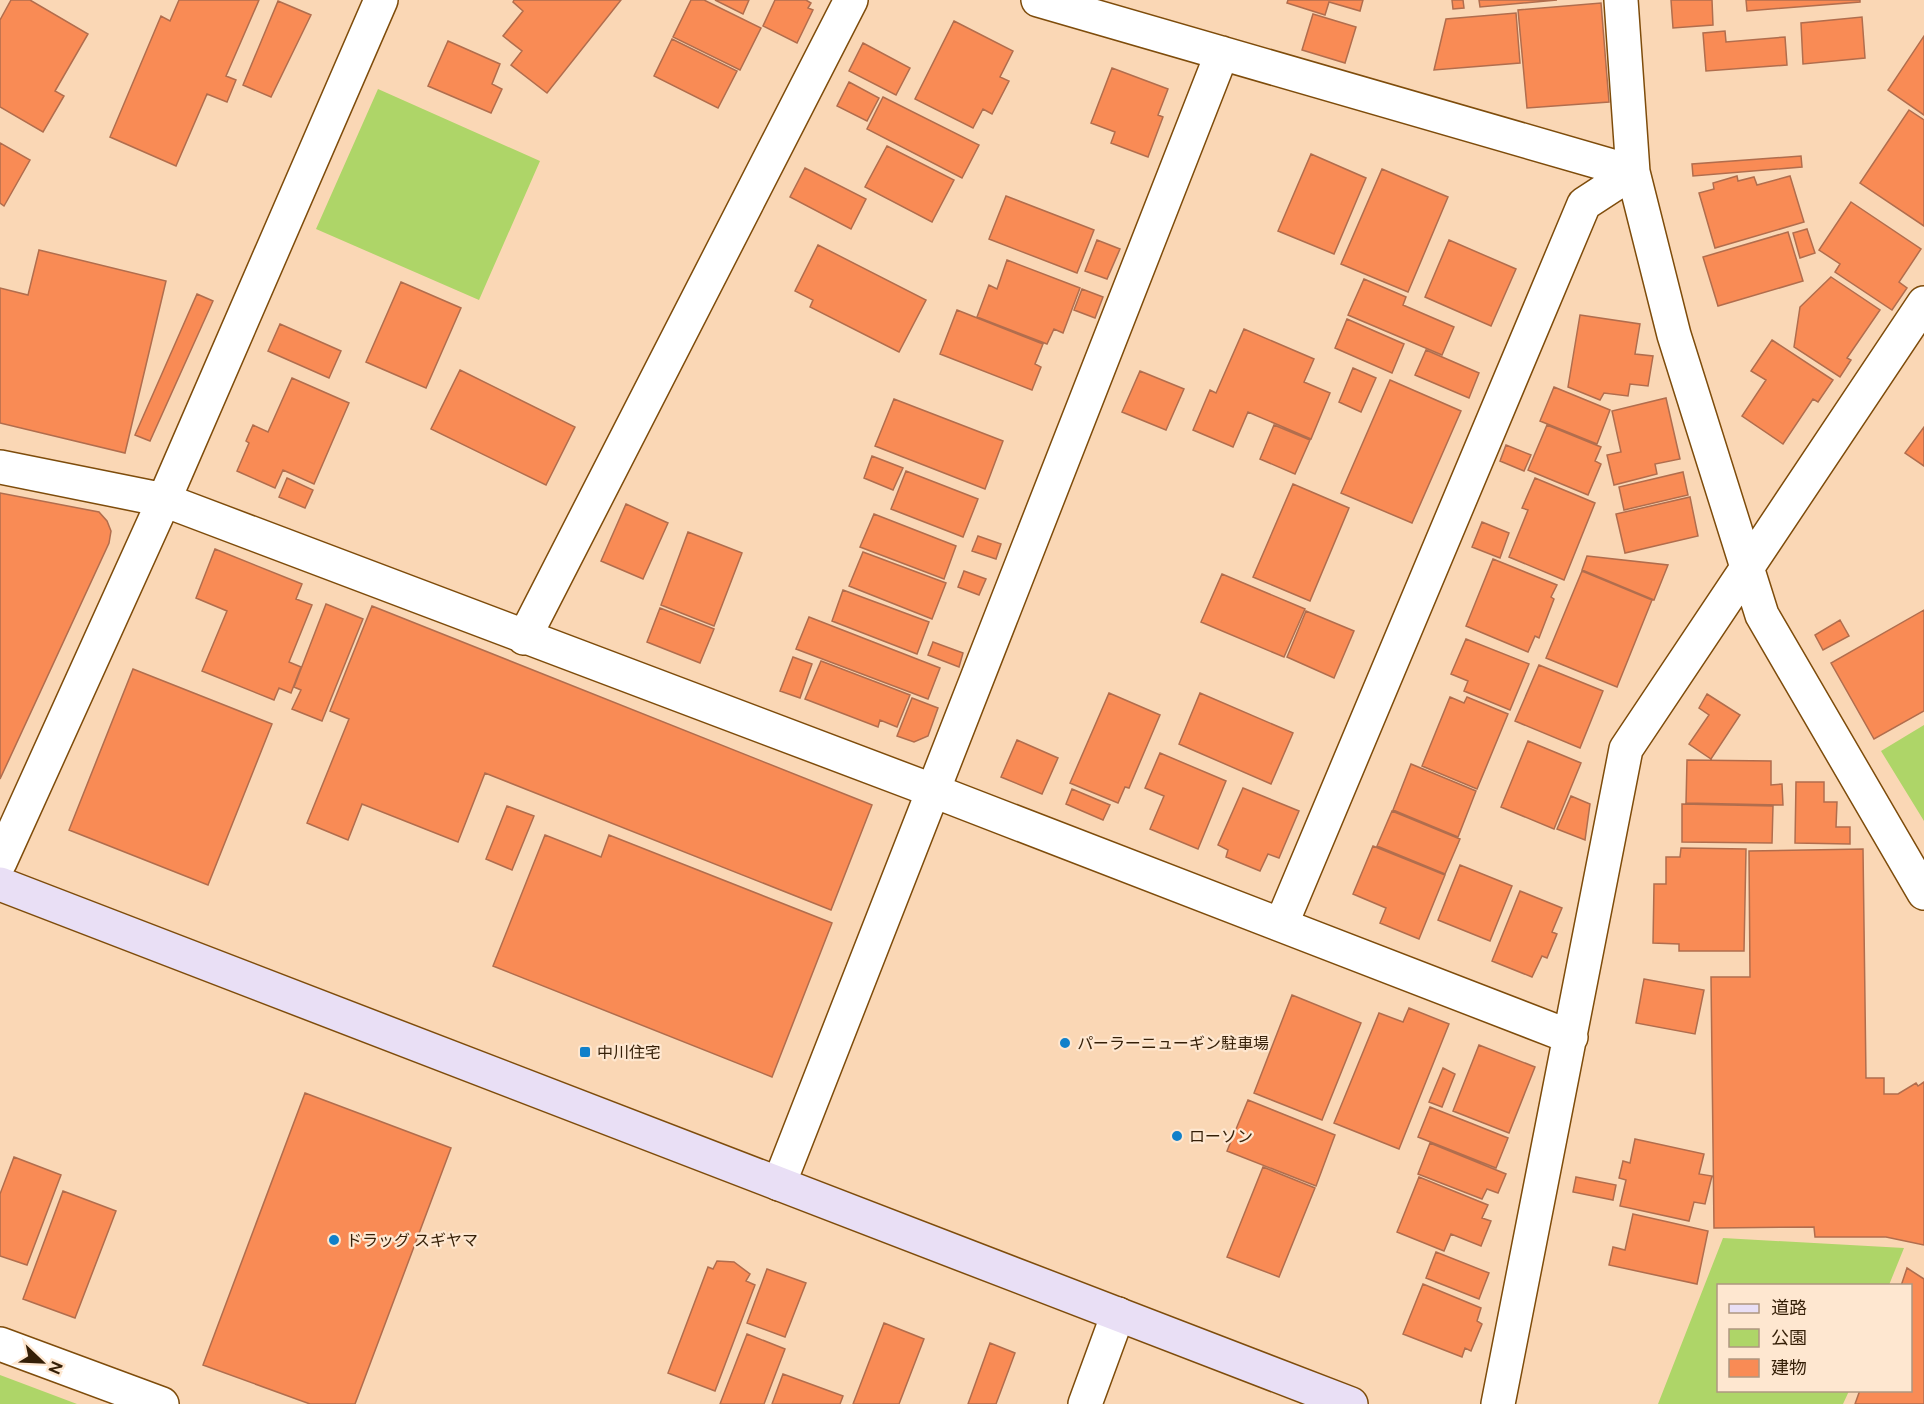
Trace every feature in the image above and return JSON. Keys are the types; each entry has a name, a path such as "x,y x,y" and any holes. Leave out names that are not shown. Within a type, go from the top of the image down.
{"street":[{"path":"0,862 164,500 381,0"},
{"path":"524,638 851,0"},
{"path":"1038,0 1633,172"},
{"path":"1621,0 1633,172 1674,335 1746,570 1762,615 1924,893"},
{"path":"779,1184 1222,53"},
{"path":"1281,925 1584,204 1633,172"},
{"path":"1498,1404 1626,749 1924,303"},
{"path":"0,467 164,500 524,638 934,791 1571,1037"},
{"path":"0,884 1351,1404"},
{"path":"1085,1404 1118,1314"},
{"path":"0,1344 162,1404"}],"green space":[{"path":"378,89 540,161 479,300 316,229"},
{"path":"1924,725 1924,821 1881,751"},
{"path":"1723,1238 1904,1248 1889,1284 1717,1284 1717,1392 1849,1392 1843,1404 1658,1404"},
{"path":"0,1375 77,1404 0,1404"}],"building":[{"path":"11,0 30,0 88,34 55,91 64,96 43,132 0,107 0,20"},
{"path":"179,0 259,0 226,76 236,80 227,102 207,94 176,166 110,137 161,16 170,21"},
{"path":"514,0 621,0 547,93 511,65 522,51 503,36 523,11 513,2"},
{"path":"691,0 704,0 761,28 740,70 673,37"},
{"path":"715,0 749,0 743,14"},
{"path":"775,0 806,0 811,3 808,8 813,10 797,43 763,26"},
{"path":"1288,0 1363,0 1360,11 1329,2 1325,15 1287,3"},
{"path":"1452,0 1463,0 1464,8 1453,9"},
{"path":"1479,0 1557,0 1480,7"},
{"path":"1671,0 1712,0 1713,25 1673,28"},
{"path":"1746,0 1860,0 1860,2 1747,11"},
{"path":"278,1 311,15 271,97 243,85"},
{"path":"1601,3 1609,102 1527,108 1518,10"},
{"path":"1516,13 1520,63 1434,70 1446,19"},
{"path":"1313,14 1356,27 1345,63 1302,50"},
{"path":"1862,17 1865,58 1803,64 1801,23"},
{"path":"954,21 1013,51 1000,77 1009,81 992,114 983,109 973,128 915,99"},
{"path":"1725,31 1726,42 1785,37 1787,65 1706,71 1703,33"},
{"path":"1924,36 1924,115 1888,90"},
{"path":"672,39 737,71 718,108 654,76"},
{"path":"448,41 500,64 492,84 502,89 491,113 428,86"},
{"path":"863,43 910,68 896,95 849,71"},
{"path":"1112,68 1168,89 1158,115 1163,117 1148,157 1111,143 1115,132 1091,123"},
{"path":"849,82 879,98 867,121 837,106"},
{"path":"883,97 979,145 962,178 867,129"},
{"path":"1909,110 1924,120 1924,226 1860,183"},
{"path":"0,143 30,160 4,206 0,203"},
{"path":"887,146 954,180 932,222 865,187"},
{"path":"1311,154 1366,178 1334,254 1278,231"},
{"path":"1801,156 1802,167 1693,176 1692,164"},
{"path":"805,168 866,199 851,229 790,197"},
{"path":"1382,169 1448,197 1408,292 1341,264"},
{"path":"1737,176 1738,181 1754,177 1757,185 1790,176 1804,222 1715,248 1699,193 1714,189 1713,183"},
{"path":"1006,196 1094,230 1077,273 989,239"},
{"path":"1851,202 1921,249 1899,282 1907,288 1892,310 1835,272 1840,264 1819,250"},
{"path":"1807,229 1815,253 1800,258 1793,233"},
{"path":"1788,232 1803,281 1718,306 1703,257"},
{"path":"1097,240 1120,249 1107,279 1085,271"},
{"path":"1449,240 1516,269 1491,326 1425,297"},
{"path":"818,245 926,300 899,352 810,307 813,300 795,291"},
{"path":"39,250 166,281 125,453 0,423 0,288 28,295"},
{"path":"1007,260 1080,288 1063,333 1054,329 1047,344 977,317 989,285 997,289"},
{"path":"1831,277 1880,310 1847,358 1851,360 1840,377 1794,347 1800,307"},
{"path":"1364,279 1406,297 1403,305 1454,327 1442,355 1348,315"},
{"path":"401,282 461,308 426,388 366,362"},
{"path":"1082,289 1103,297 1095,318 1074,310"},
{"path":"197,294 213,301 150,441 135,435"},
{"path":"957,310 1043,344 1035,364 1041,367 1032,390 940,354"},
{"path":"1580,315 1640,324 1635,354 1653,356 1648,386 1630,384 1628,396 1604,393 1600,400 1568,387"},
{"path":"1347,319 1404,344 1392,373 1335,348"},
{"path":"280,324 341,351 329,378 268,351"},
{"path":"1244,329 1314,359 1304,382 1330,393 1311,439 1248,412 1233,447 1193,430 1210,390 1216,393"},
{"path":"1772,340 1833,380 1818,402 1813,399 1783,444 1742,416 1766,380 1751,371"},
{"path":"1426,350 1479,373 1469,398 1415,375"},
{"path":"1353,368 1376,378 1361,412 1339,402"},
{"path":"460,370 575,427 546,485 431,429"},
{"path":"1140,371 1184,389 1166,430 1122,412"},
{"path":"292,378 349,403 314,484 283,470 275,488 237,471 249,443 246,441 253,425 268,432"},
{"path":"1390,380 1461,411 1412,523 1341,493"},
{"path":"1554,387 1610,410 1597,444 1540,421"},
{"path":"1666,398 1680,459 1655,464 1657,474 1614,485 1607,455 1621,452 1612,411"},
{"path":"894,399 1003,441 985,489 875,446"},
{"path":"1274,425 1310,440 1295,474 1260,459"},
{"path":"1547,425 1601,447 1595,461 1601,464 1588,495 1528,470"},
{"path":"1924,427 1924,466 1905,453"},
{"path":"1506,445 1531,455 1524,471 1500,461"},
{"path":"872,456 903,468 893,490 864,478"},
{"path":"906,471 978,499 963,537 891,509"},
{"path":"1683,472 1688,495 1624,510 1619,487"},
{"path":"287,478 313,490 305,508 279,497"},
{"path":"1535,478 1595,503 1564,580 1509,557 1528,510 1522,508"},
{"path":"1293,484 1349,508 1310,601 1253,577"},
{"path":"0,493 99,512 107,521 111,531 109,543 0,779"},
{"path":"1690,497 1698,536 1625,553 1616,514"},
{"path":"626,504 668,523 643,579 601,561"},
{"path":"874,514 956,546 944,579 860,547"},
{"path":"1482,522 1509,533 1500,558 1472,547"},
{"path":"688,532 742,553 714,626 661,605"},
{"path":"978,536 1001,544 996,559 972,551"},
{"path":"215,549 302,584 296,599 312,605 289,662 301,667 291,693 279,688 274,700 202,671 227,611 196,598"},
{"path":"863,552 946,583 932,619 849,586"},
{"path":"1587,556 1668,565 1654,600 1582,570"},
{"path":"1493,559 1557,585 1551,597 1554,599 1539,638 1535,636 1528,652 1466,626"},
{"path":"964,571 986,579 979,595 958,587"},
{"path":"1582,571 1652,600 1617,687 1546,658"},
{"path":"1222,574 1305,609 1284,657 1201,622"},
{"path":"843,590 929,622 917,654 832,621"},
{"path":"326,604 363,619 322,721 292,709 301,690 294,687"},
{"path":"372,606 872,805 831,910 485,773 458,842 362,804 348,840 307,823 349,719 330,711"},
{"path":"660,608 714,629 700,663 647,642"},
{"path":"1924,610 1924,711 1874,739 1831,663"},
{"path":"1306,611 1354,631 1334,678 1287,657"},
{"path":"809,617 940,668 928,699 796,649"},
{"path":"1840,620 1849,636 1823,650 1815,635"},
{"path":"1466,639 1529,664 1510,710 1464,691 1468,681 1451,674"},
{"path":"933,642 963,653 959,667 928,655"},
{"path":"793,657 812,664 800,698 780,691"},
{"path":"821,661 910,695 897,727 880,720 878,727 805,699"},
{"path":"1539,665 1603,691 1580,748 1515,721"},
{"path":"133,669 272,724 208,885 69,830"},
{"path":"1109,693 1160,715 1129,788 1125,787 1118,803 1070,783"},
{"path":"1200,693 1293,733 1271,784 1179,744"},
{"path":"1707,694 1740,715 1711,759 1689,744 1709,715 1699,708"},
{"path":"1450,697 1464,703 1467,697 1508,714 1477,789 1422,766"},
{"path":"912,698 938,708 928,736 914,742 897,736"},
{"path":"1017,740 1058,758 1042,794 1001,777"},
{"path":"1528,741 1581,763 1554,829 1501,807"},
{"path":"1160,753 1226,781 1198,849 1150,829 1164,796 1145,788"},
{"path":"1687,760 1771,761 1771,785 1782,784 1783,805 1686,803"},
{"path":"1411,764 1476,791 1458,837 1393,810"},
{"path":"1796,782 1824,782 1824,802 1837,802 1836,827 1850,827 1850,844 1795,843"},
{"path":"1243,788 1299,811 1279,858 1268,854 1260,871 1226,857 1228,850 1218,845"},
{"path":"1072,789 1110,805 1103,820 1066,804"},
{"path":"1571,796 1590,804 1585,840 1557,829"},
{"path":"1682,804 1773,806 1772,843 1682,842"},
{"path":"507,806 534,816 512,870 486,859"},
{"path":"1392,811 1460,839 1445,874 1377,846"},
{"path":"545,835 601,857 609,835 832,923 772,1077 493,966"},
{"path":"1373,846 1445,875 1419,939 1380,923 1386,908 1353,894"},
{"path":"1681,848 1746,849 1744,951 1679,951 1679,944 1653,943 1654,884 1666,884 1666,857 1680,857"},
{"path":"1863,849 1866,1078 1884,1078 1884,1094 1898,1094 1916,1083 1918,1086 1924,1082 1924,1245 1886,1237 1815,1237 1814,1227 1714,1228 1711,977 1750,977 1749,851"},
{"path":"1460,865 1512,886 1490,941 1438,920"},
{"path":"1520,891 1562,908 1552,932 1557,934 1547,958 1542,956 1532,977 1492,961"},
{"path":"1644,979 1704,990 1695,1034 1636,1023"},
{"path":"1292,995 1361,1023 1322,1120 1254,1093"},
{"path":"1409,1008 1449,1024 1399,1149 1334,1123 1379,1013 1403,1022"},
{"path":"1479,1045 1535,1067 1509,1133 1453,1111"},
{"path":"1443,1068 1455,1074 1442,1107 1429,1102"},
{"path":"305,1093 451,1148 355,1404 310,1404 203,1365"},
{"path":"1248,1100 1335,1135 1316,1186 1227,1151"},
{"path":"1430,1107 1508,1138 1496,1168 1418,1137"},
{"path":"1635,1139 1704,1154 1699,1174 1712,1176 1705,1204 1694,1202 1689,1221 1620,1206 1626,1180 1619,1178 1623,1161 1630,1163"},
{"path":"1430,1143 1506,1174 1498,1193 1487,1189 1482,1199 1418,1174"},
{"path":"14,1157 61,1175 27,1265 0,1256 0,1194"},
{"path":"1263,1167 1315,1188 1279,1277 1227,1257"},
{"path":"1419,1177 1488,1205 1482,1218 1491,1221 1481,1246 1451,1234 1444,1251 1397,1232"},
{"path":"1576,1177 1616,1185 1613,1200 1573,1192"},
{"path":"63,1191 116,1211 75,1318 23,1299"},
{"path":"1633,1214 1708,1231 1697,1284 1609,1265 1613,1247 1625,1250"},
{"path":"1436,1252 1489,1273 1479,1299 1426,1278"},
{"path":"717,1261 734,1262 750,1274 746,1281 755,1285 715,1391 668,1373 708,1267 713,1269"},
{"path":"1907,1268 1924,1279 1924,1404 1855,1404 1859,1392 1912,1392 1912,1284 1902,1284"},
{"path":"767,1269 806,1283 785,1337 747,1323"},
{"path":"1423,1284 1481,1308 1477,1321 1482,1324 1471,1351 1465,1348 1462,1357 1403,1334"},
{"path":"884,1323 924,1339 899,1404 853,1404"},
{"path":"747,1334 785,1349 764,1404 720,1404"},
{"path":"990,1343 1015,1353 996,1404 968,1404"},
{"path":"783,1374 843,1396 840,1404 772,1404"}],"place":[{"name":"パーラーニューギン駐車場","path":"1065,1043"},
{"name":"中川住宅","path":"585,1052"},
{"name":"ローソン","path":"1177,1136"},
{"name":"ドラッグ スギヤマ","path":"334,1240"}]}
